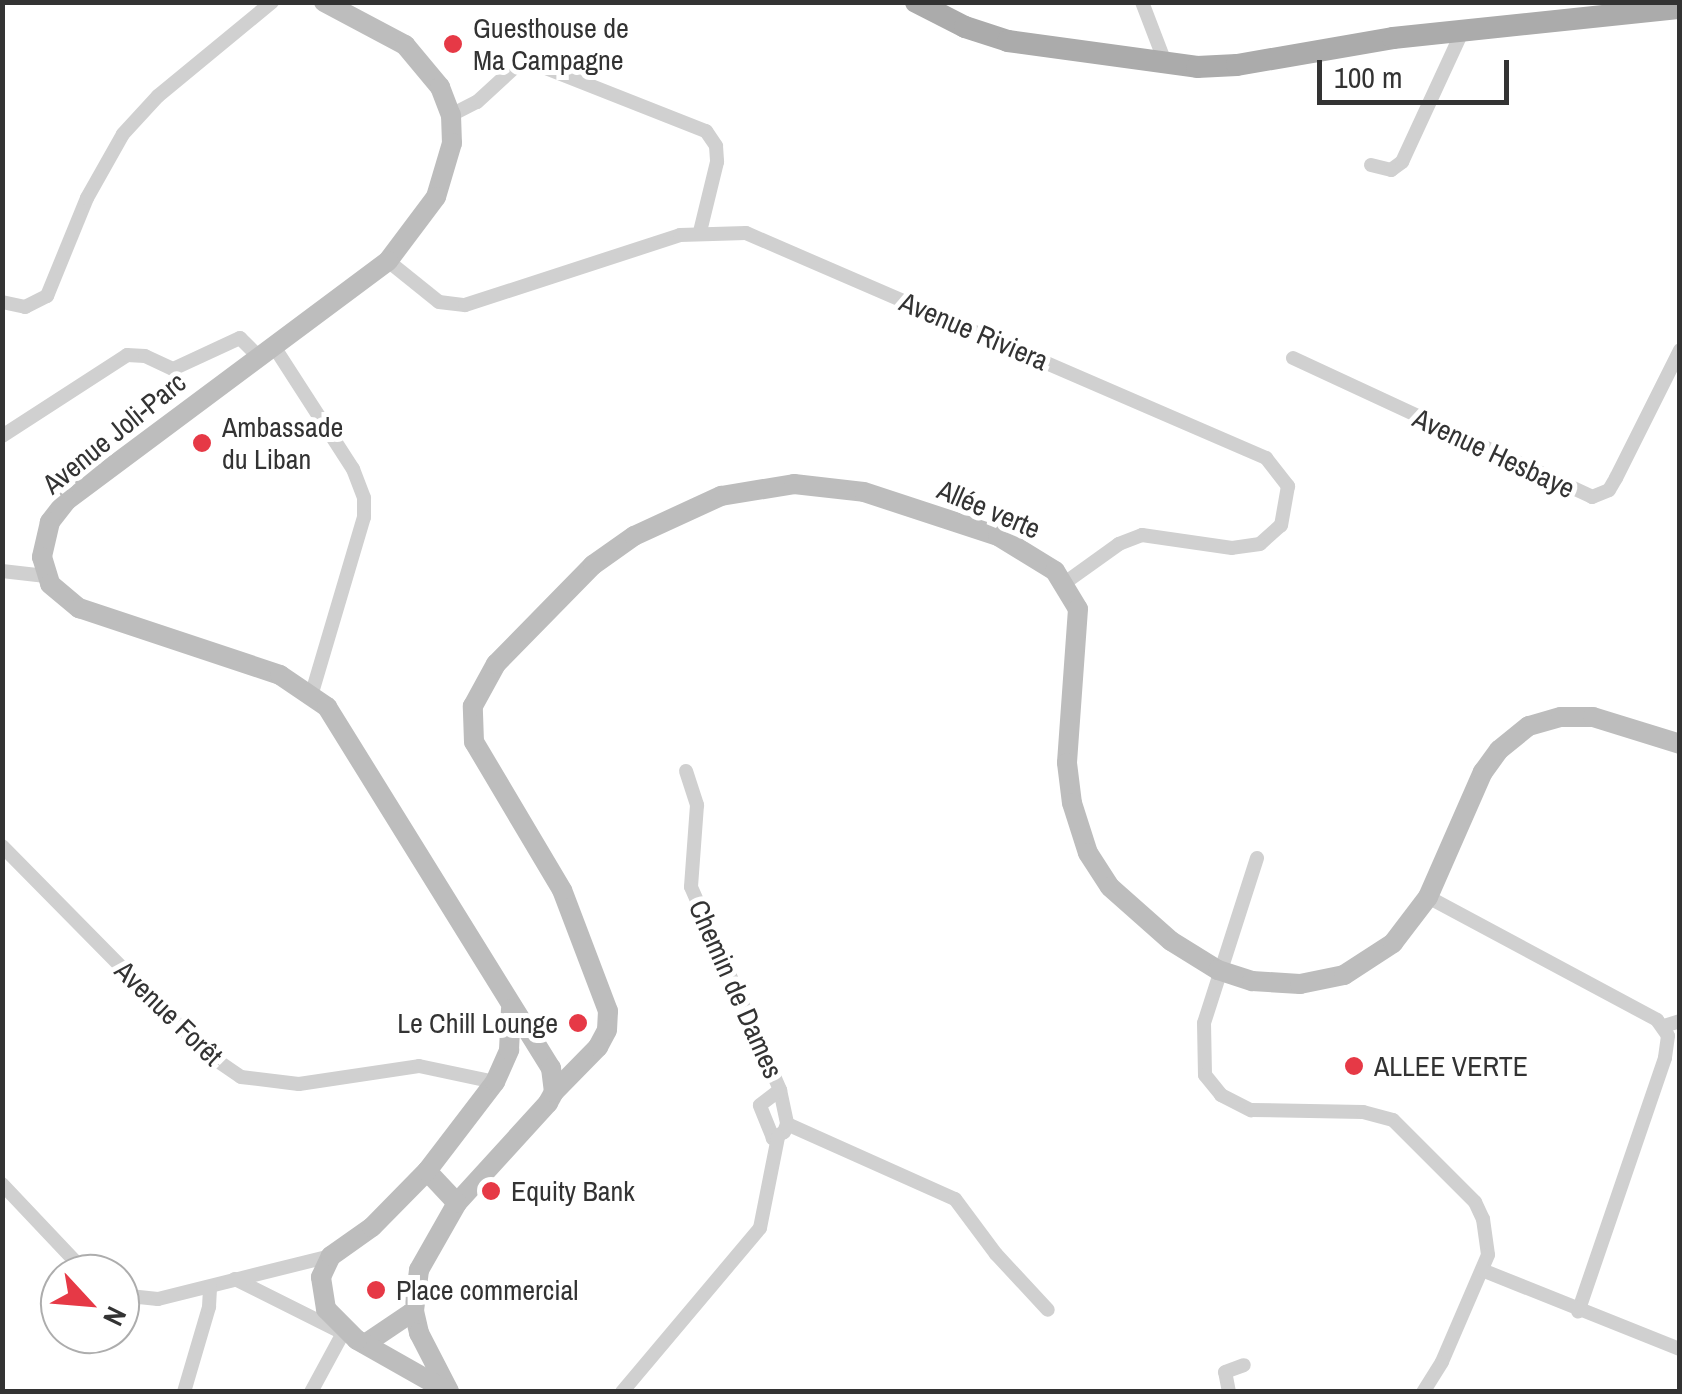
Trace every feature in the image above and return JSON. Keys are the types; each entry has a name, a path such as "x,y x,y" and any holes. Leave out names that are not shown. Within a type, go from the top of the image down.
{"main road":[{"path":"916,2 965,27 1008,41 1166,66 1237,65 1393,38 1660,6"}],"street":[{"path":"2,302 34,306 47,296 87,198 123,134 158,96 272,2"},
{"path":"324,2 385,32 418,56 440,87 451,115 478,102 515,68 533,63 706,131 716,146 718,162 700,232"},
{"path":"1142,2 1166,66"},
{"path":"1370,165 1390,170 1402,162 1462,32"},
{"name":"Avenue Joli-Parc","path":"46,576 42,557 44,534 67,500 388,261 436,197 448,161 451,115"},
{"name":"Avenue Riviera","path":"388,261 439,302 466,306 700,232 746,233 1266,458 1288,486 1281,525 1260,544 1232,548 1142,536 1119,544 1066,582"},
{"path":"2,436 127,355 145,356 173,369 240,338 266,350 354,469 364,498 364,516 312,692"},
{"name":"Avenue Hesbaye","path":"1292,358 1592,497 1609,490 1680,350"},
{"name":"Allée verte","path":"414,1311 423,1260 457,1203 598,1047 607,1030 608,1012 562,890 480,756 470,719 478,694 496,664 608,553 652,526 721,496 794,484 864,492 978,528 1028,551 1066,582"},
{"path":"2,571 46,576 67,600 96,615 280,674 312,692 340,725 511,1009 551,1068 554,1092"},
{"path":"1066,582 1078,609 1066,735 1069,787 1079,832 1099,872 1125,903 1171,942 1218,970 1252,981 1281,984 1344,975 1393,943 1428,896 1483,772 1499,750 1529,726 1544,720 1593,717 1680,744"},
{"name":"Chemin de Dames","path":"686,771 696,805 691,887 780,1090 787,1124"},
{"name":"Avenue Forêt","path":"2,846 206,1053 241,1078 299,1084 418,1066 495,1082"},
{"path":"1257,858 1218,970 1202,1044 1205,1075 1212,1086 1251,1110 1363,1112 1394,1120 1474,1202 1487,1238 1482,1270 1442,1362 1423,1392"},
{"path":"1428,896 1664,1026 1668,1036 1665,1058 1578,1312"},
{"path":"140,1300 331,1256 372,1227 427,1171 495,1082 508,1050 511,1009"},
{"path":"1664,1026 1680,1020"},
{"path":"778,1138 768,1135 760,1105 780,1090"},
{"path":"622,1392 760,1228 778,1138 787,1124 954,1198 1048,1310"},
{"path":"427,1171 457,1203"},
{"path":"2,1184 68,1254"},
{"path":"331,1256 322,1278 323,1302 355,1339"},
{"path":"1482,1270 1578,1312 1680,1349"},
{"path":"234,1279 449,1391"},
{"path":"184,1392 210,1287"},
{"path":"312,1392 355,1339 414,1311 423,1343 449,1391"},
{"path":"1229,1392 1225,1372 1244,1365"}],"place":[{"name":"Guesthouse de Ma Campagne","path":"453,44"},
{"name":"Ambassade du Liban","path":"202,443"},
{"name":"Le Chill Lounge","path":"578,1023"},
{"name":"ALLEE VERTE","path":"1354,1066"},
{"name":"Equity Bank","path":"491,1191"},
{"name":"Place commercial","path":"376,1290"}]}
